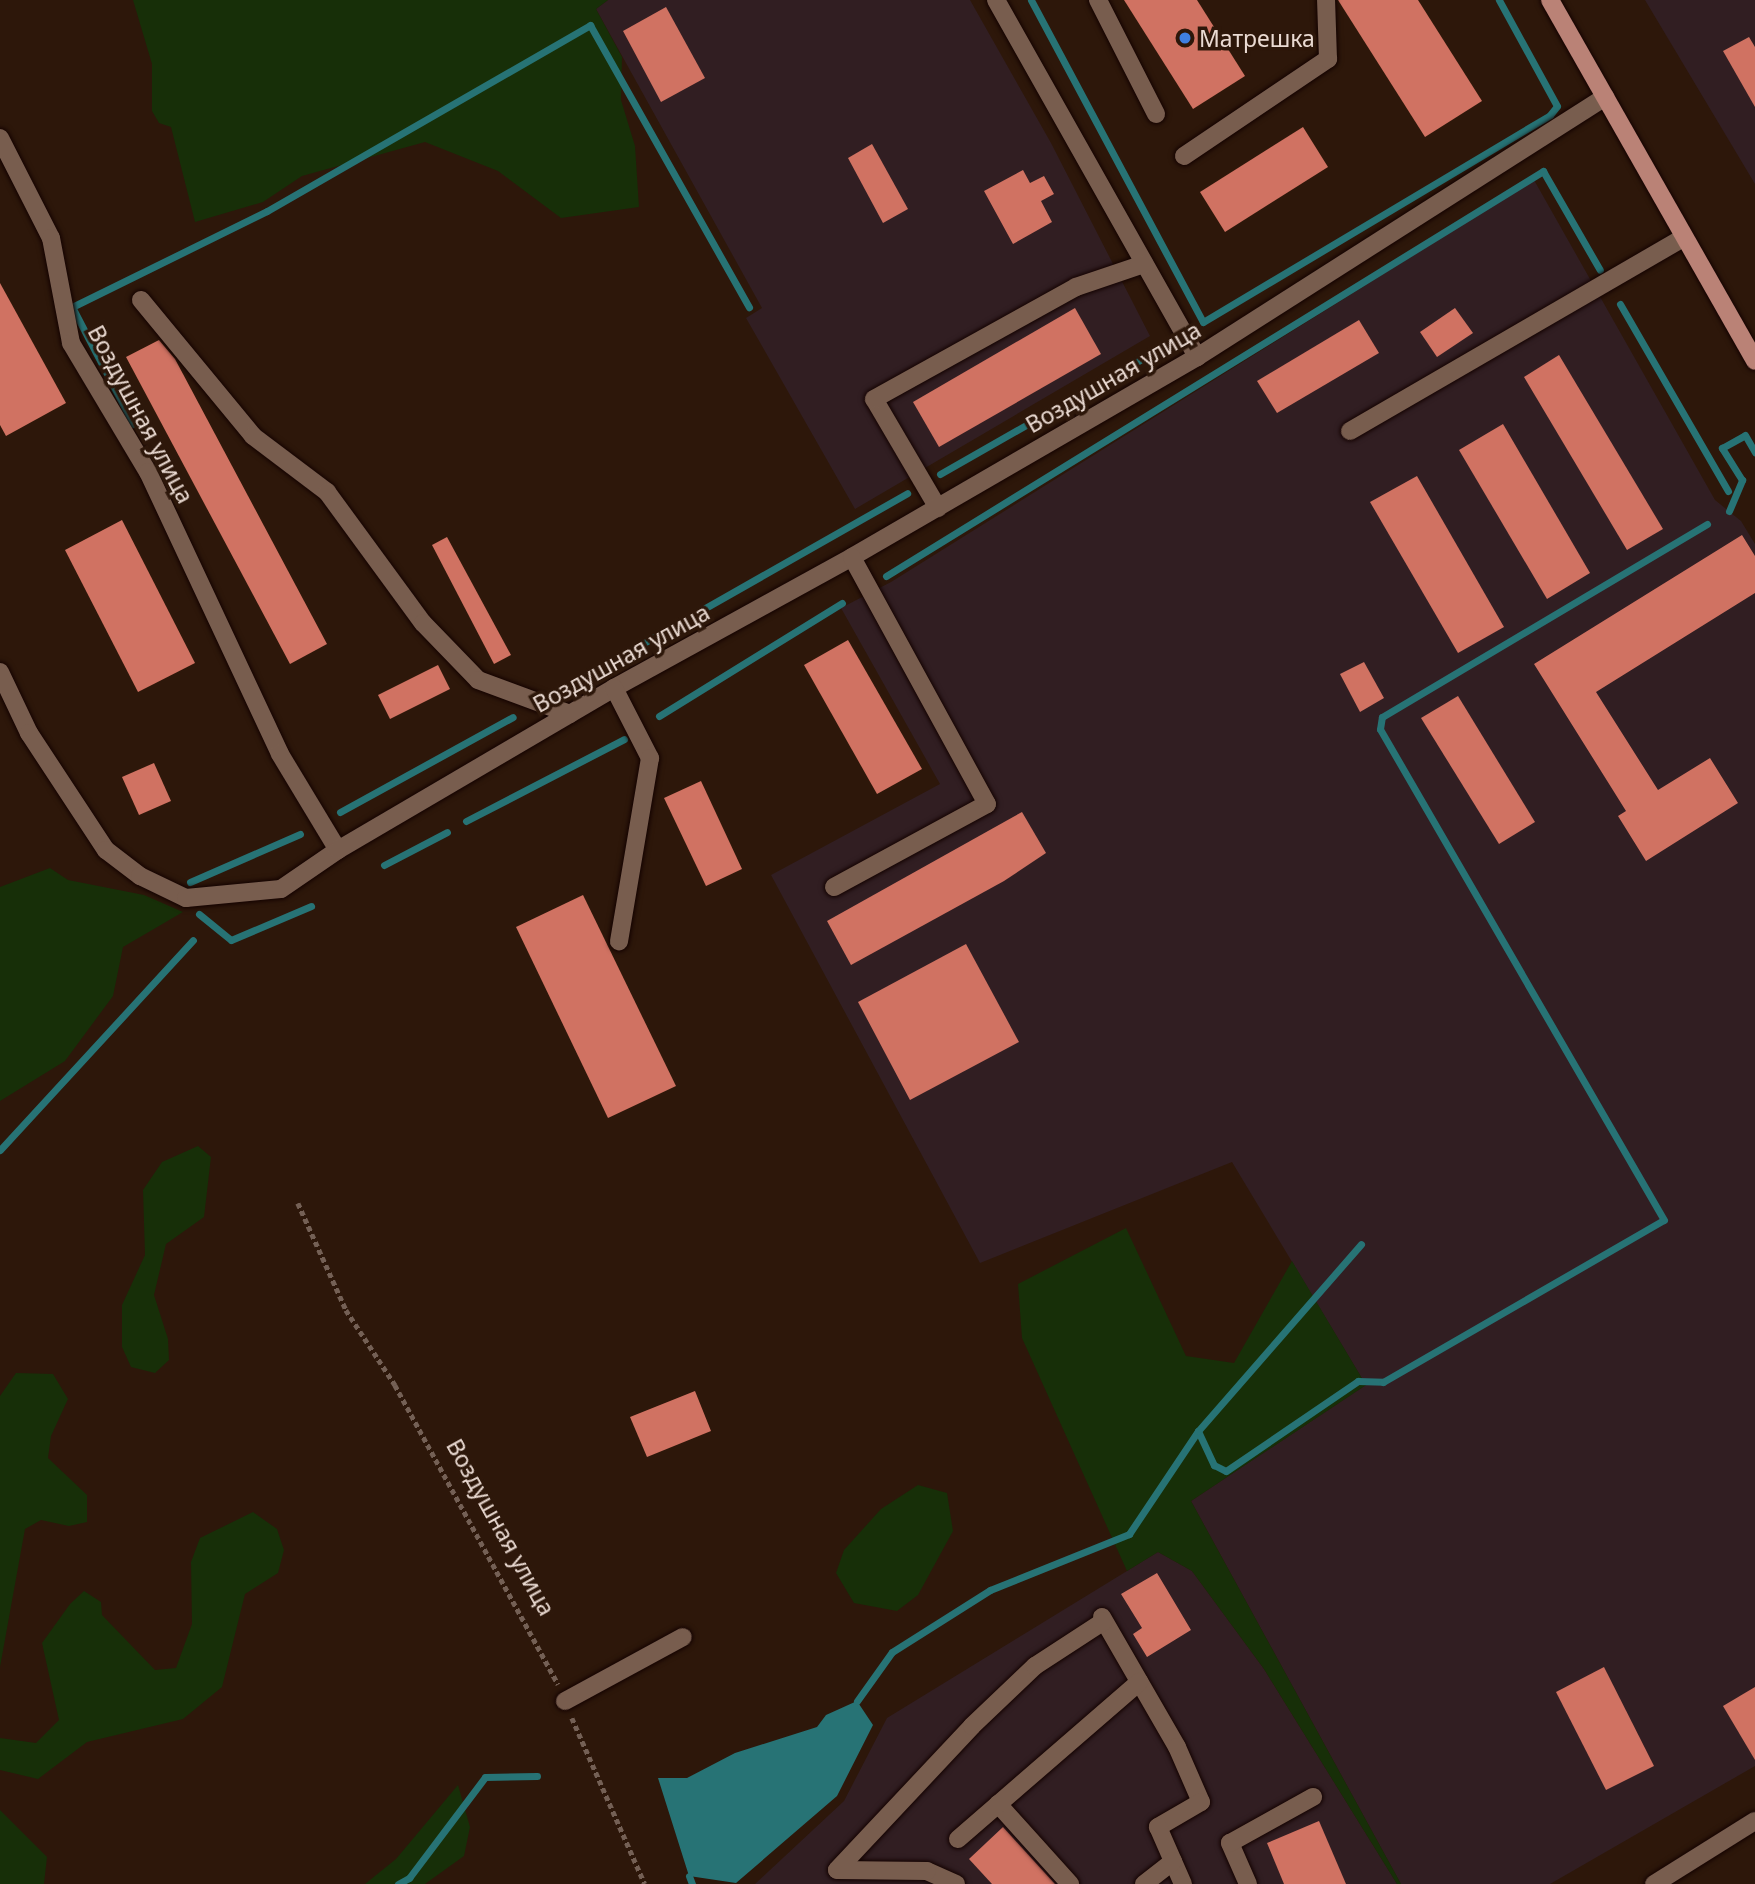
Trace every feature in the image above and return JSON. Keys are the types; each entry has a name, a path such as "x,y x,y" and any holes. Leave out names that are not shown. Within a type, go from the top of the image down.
{"main road":[{"path":"1550,0 1755,361"}],"street":[{"path":"996,0 1196,357"},
{"path":"1098,0 1156,114"},
{"path":"1184,156 1328,59 1326,0"},
{"name":"Воздушная улица","path":"0,138 51,238 71,343 148,472 280,754 338,850 614,688 852,557 1196,357 1605,97"},
{"path":"1350,431 1684,237"},
{"path":"938,508 874,399 1076,287 1144,264"},
{"path":"141,300 253,436 327,492 423,623 478,680 570,714"},
{"path":"834,887 987,804 852,557"},
{"path":"0,672 29,733 106,850 140,876 186,898 233,897 281,889 338,850"},
{"path":"614,688 650,758 620,941"},
{"path":"956,1884 927,1871 837,1870 1026,1675 1103,1619 1177,1747 1201,1802 1158,1828 1183,1884"},
{"path":"565,1701 682,1637"},
{"path":"958,1839 1139,1682"},
{"path":"1248,1884 1230,1843 1312,1797"},
{"path":"998,1804 1070,1884"},
{"path":"1654,1884 1755,1821"},
{"path":"1144,1884 1173,1861"}],"path":[{"name":"Воздушная улица","path":"298,1203 346,1310 395,1385 565,1701 645,1884"}],"shaded area":[{"path":"608,0 970,0 1051,143 1150,336 855,509 746,318 762,308 596,9"},
{"path":"1645,0 1755,0 1755,184"},
{"path":"1534,180 1715,500 1741,521 1755,544 1755,1766 1550,1884 1401,1884 1191,1501 1366,1385 1232,1162 980,1263 771,875 940,784 841,608 891,582"},
{"path":"1158,1552 1192,1571 1264,1669 1397,1884 755,1884 844,1801 887,1718"}],"green space":[{"path":"133,0 608,0 596,9 622,57 621,100 635,146 639,207 561,218 498,171 425,142 302,176 263,202 195,222 171,127 159,123 152,111 152,64"},
{"path":"50,868 68,880 144,895 183,912 123,947 113,996 65,1061 0,1101 0,887"},
{"path":"198,1146 211,1157 204,1217 166,1244 154,1295 168,1339 169,1360 155,1373 131,1367 122,1347 122,1305 145,1255 143,1190 162,1162"},
{"path":"1126,1228 1186,1356 1234,1363 1292,1261 1366,1385 1191,1501 1401,1884 1397,1884 1264,1669 1192,1571 1158,1552 1127,1571 1022,1338 1018,1284"},
{"path":"16,1373 53,1374 68,1399 51,1436 48,1458 87,1495 87,1522 69,1526 41,1520 25,1529 0,1667 0,1396"},
{"path":"918,1485 947,1493 953,1531 918,1595 897,1611 854,1603 836,1573 844,1550 881,1509"},
{"path":"253,1512 277,1529 284,1550 278,1573 245,1594 222,1687 183,1719 87,1742 38,1779 0,1770 0,1738 36,1743 59,1720 42,1643 70,1604 84,1591 101,1602 102,1615 155,1670 176,1668 192,1624 191,1562 200,1538"},
{"path":"458,1785 470,1827 464,1856 425,1884 365,1884 396,1859"},
{"path":"0,1810 47,1857 44,1884 0,1884"}],"water":[{"path":"857,1701 873,1725 837,1796 736,1883 689,1876 658,1778 687,1778 735,1753 817,1727 826,1715"}],"building":[{"name":"Матрешка","path":"1124,0 1197,0 1245,76 1193,109"},
{"path":"1338,0 1418,0 1482,101 1425,137"},
{"path":"666,7 705,78 661,102 623,31"},
{"path":"1749,37 1755,47 1755,107 1723,51"},
{"path":"1303,127 1328,167 1225,232 1200,192"},
{"path":"872,144 908,209 883,223 848,158"},
{"path":"1023,170 1030,183 1044,176 1054,194 1041,201 1052,222 1013,244 984,191"},
{"path":"0,283 66,403 6,436 0,425"},
{"path":"1075,308 1101,354 939,447 913,402"},
{"path":"1455,308 1473,333 1437,357 1420,332"},
{"path":"1359,320 1379,353 1277,413 1257,381"},
{"path":"159,340 175,359 327,644 290,664 126,357"},
{"path":"1559,355 1663,529 1627,550 1524,377"},
{"path":"1503,424 1590,573 1547,599 1459,450"},
{"path":"1417,476 1504,627 1458,653 1370,502"},
{"path":"122,520 195,663 138,692 65,550"},
{"path":"1742,535 1755,556 1755,593 1596,692 1658,790 1710,758 1738,803 1646,861 1618,816 1626,811 1534,664"},
{"path":"447,537 511,655 494,664 432,545"},
{"path":"848,640 922,769 877,794 804,665"},
{"path":"1364,662 1384,698 1360,712 1340,674"},
{"path":"438,665 450,689 390,719 378,695"},
{"path":"1458,696 1535,822 1499,844 1421,718"},
{"path":"154,763 171,801 139,815 122,777"},
{"path":"701,781 742,869 706,886 664,798"},
{"path":"1022,812 1046,853 1004,881 851,965 827,921"},
{"path":"583,895 676,1086 608,1118 516,927"},
{"path":"966,944 1019,1042 910,1100 858,1002"},
{"path":"695,1391 711,1431 647,1457 630,1417"},
{"path":"1157,1573 1191,1630 1147,1657 1133,1634 1142,1628 1121,1594"},
{"path":"1604,1667 1654,1766 1606,1790 1556,1692"},
{"path":"1755,1687 1755,1760 1723,1706"},
{"path":"1319,1821 1346,1884 1284,1884 1267,1843"},
{"path":"1003,1827 1055,1884 992,1884 969,1859"}],"waterway":[{"path":"1031,0 1203,322 1550,115 1557,106 1499,0"},
{"path":"133,424 72,307 267,211 590,25 749,307"},
{"path":"886,576 1543,171 1600,270"},
{"path":"1620,304 1728,491"},
{"path":"940,474 1163,347"},
{"path":"1729,511 1742,480 1722,448 1745,435 1755,452"},
{"path":"582,678 907,493"},
{"path":"1198,1431 1214,1465 1226,1471 1358,1381 1383,1382 1664,1220 1380,729 1382,717 1707,524"},
{"path":"659,716 842,603"},
{"path":"340,812 513,717"},
{"path":"466,821 624,739"},
{"path":"384,865 447,832"},
{"path":"190,882 300,834"},
{"path":"199,914 231,940 311,906"},
{"path":"0,1150 193,940"},
{"path":"857,1701 892,1652 990,1590 1129,1534 1198,1431 1361,1244"},
{"path":"398,1884 409,1878 485,1777 537,1776"},
{"path":"689,1876 692,1884"}],"place":[{"name":"Матрешка","path":"1185,38"}]}
